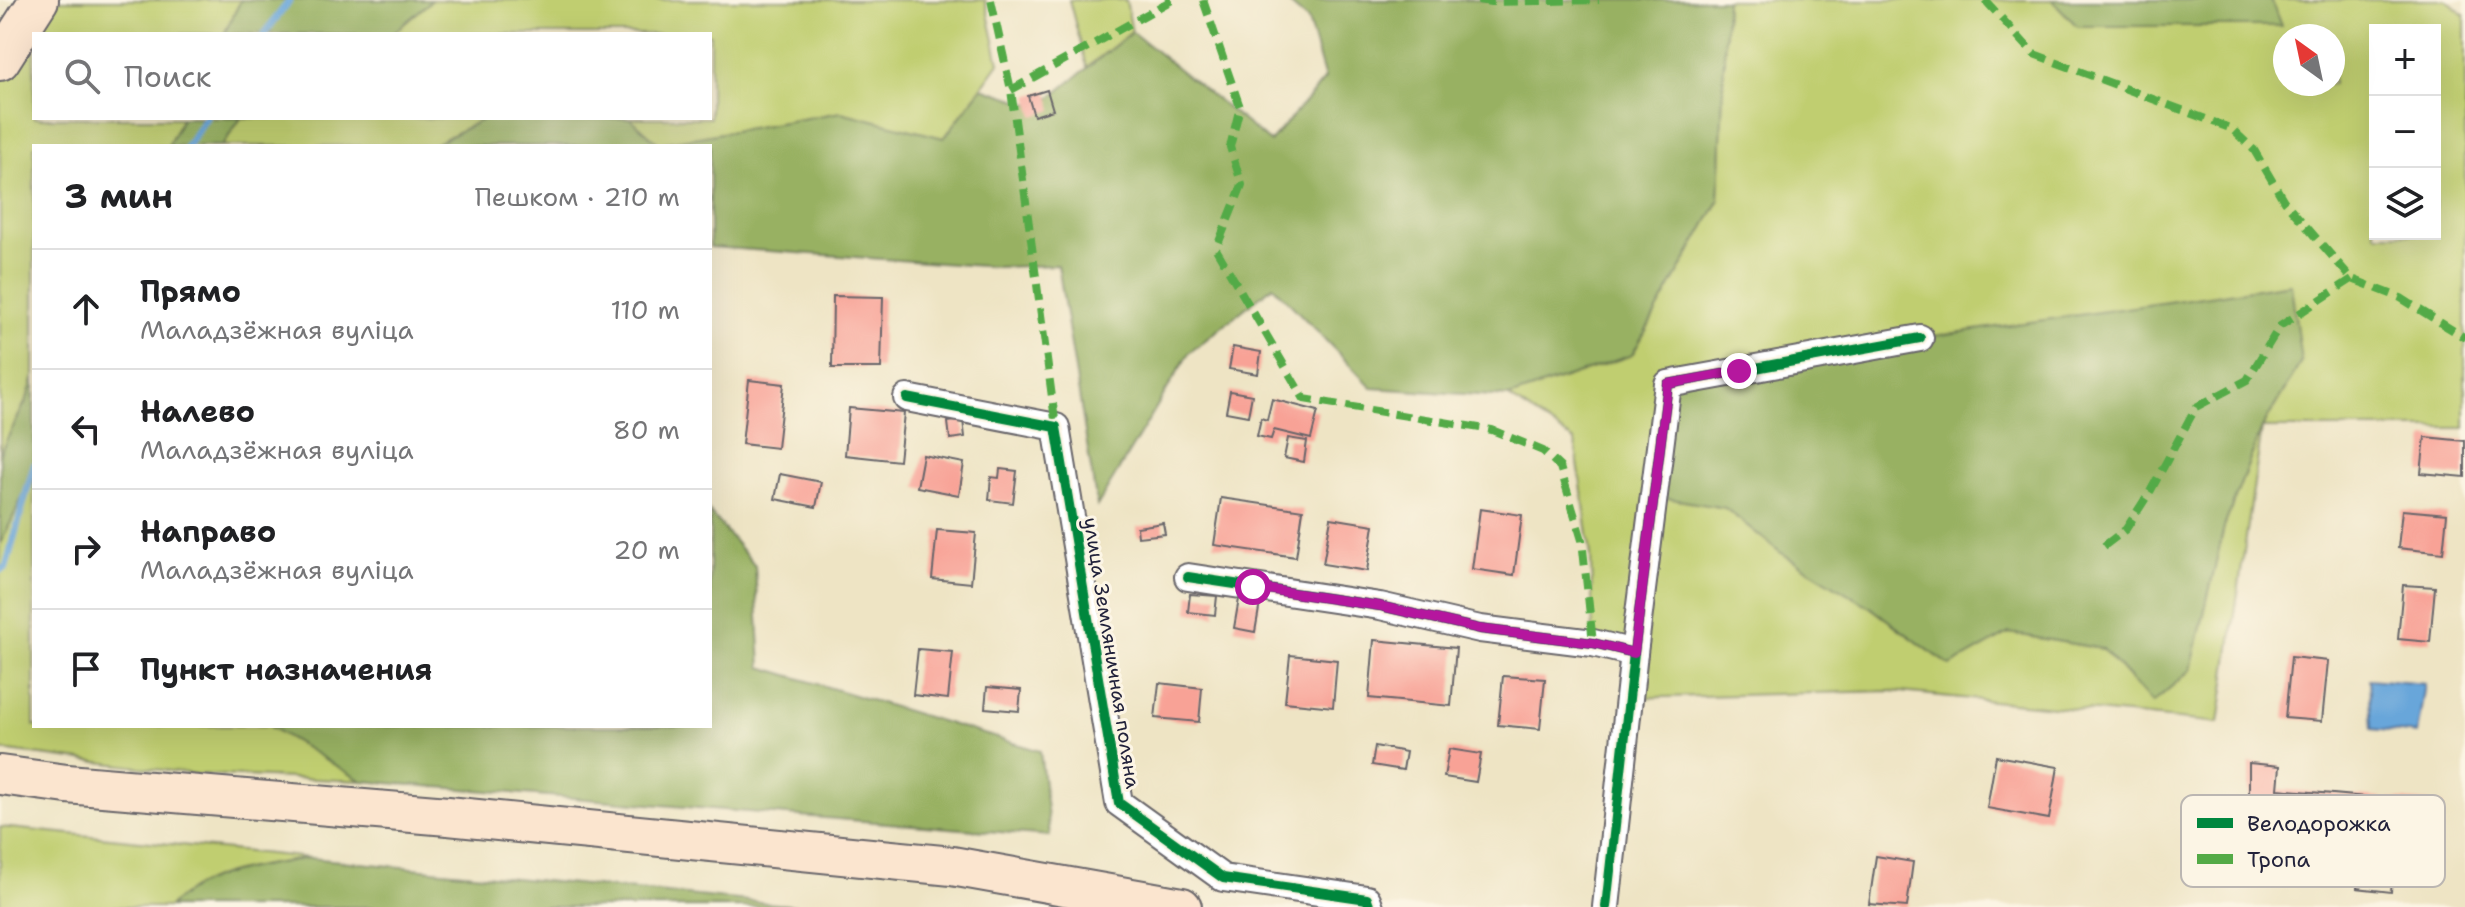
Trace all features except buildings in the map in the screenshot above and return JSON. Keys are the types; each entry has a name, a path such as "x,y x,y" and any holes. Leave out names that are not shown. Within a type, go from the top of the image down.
{"main road":[{"path":"0,61 39,0"},
{"path":"0,775 67,784 448,816 952,866 1182,907"}],"street":[{"path":"1606,907 1668,384 1920,338"},
{"name":"улица Земляничная поляна","path":"907,398 1056,427 1119,803 1223,878 1367,899 1370,907"},
{"path":"1188,577 1380,606 1480,629 1593,643 1634,653"}],"green space":[{"path":"44,0 241,0 225,32 32,32 32,120 181,120 169,144 32,144 32,383 0,453 0,72"},
{"path":"241,0 432,0 394,32 225,32"},
{"path":"432,0 985,0 999,63 944,139 841,112 659,144 632,120 712,120 712,32 394,32"},
{"path":"1069,0 1126,0 1132,32 1087,67"},
{"path":"1285,0 1726,0 1719,201 1632,355 1509,397 1372,388 1273,286 1189,353 1097,506 1058,265 997,267 712,247 712,144 659,144 841,112 944,138 982,88 1039,107 1132,32 1270,142 1325,79 1308,20"},
{"path":"1726,0 2052,0 2078,26 2273,26 2273,96 2345,96 2345,24 2279,24 2271,0 2448,0 2465,16 2465,428 2262,428 2219,723 1890,691 1630,698 1634,654 1593,643 1591,556 1575,441 1509,397 1632,355 1719,201","holes":["2301,362 2262,428 2224,527 2191,670 2152,703 2103,649 2009,633 1950,666 1870,607 1780,552 1725,508"]},
{"path":"2052,0 2271,0 2280,24 2273,26 2077,26"},
{"path":"181,120 240,120 223,144 169,144"},
{"path":"240,120 481,120 435,144 223,144"},
{"path":"481,120 632,120 659,144 435,144"},
{"path":"2291,284 2301,362 2262,428 2224,527 2191,670 2152,703 2103,649 2009,633 1950,666 1870,607 1780,552 1725,508 1653,496 1668,384 1920,338"},
{"path":"32,383 32,476 0,545 0,453"},
{"path":"32,476 32,728 272,728 362,781 196,774 0,750 0,545"},
{"path":"712,514 755,566 761,667 1040,751 1050,836 362,781 272,728 712,728"},
{"path":"0,827 310,858 216,877 183,894 169,907 0,907"},
{"path":"310,858 808,907 169,907 183,895 216,877"}],"water":[{"path":"2369,679 2425,684 2417,734 2372,729"}],"waterway":[{"path":"266,32 290,0"},
{"path":"188,144 205,120"},
{"path":"0,570 6,567 32,472"}],"marked path":[{"path":"991,0 1011,90 1056,427"},
{"path":"1011,90 1172,0"},
{"path":"1203,0 1240,107 1230,147 1242,185 1216,249 1304,399 1492,430 1543,451 1560,467 1582,540 1593,643"},
{"path":"1478,0 1599,0"},
{"path":"1985,0 2034,54 2232,129 2254,150 2284,201 2352,279 2401,298 2465,338"},
{"path":"2104,546 2126,529 2196,407 2247,380 2280,326 2352,279"}],"cycle path":[{"path":"1606,907 1668,384 1920,338"},
{"path":"907,398 1056,427 1119,803 1223,878 1367,899 1370,907"},
{"path":"1188,577 1380,606 1480,629 1593,643 1634,653"}],"route":[{"path":"1253,587 1380,606 1480,629 1593,643 1634,653 1668,384 1739,371"}]}
